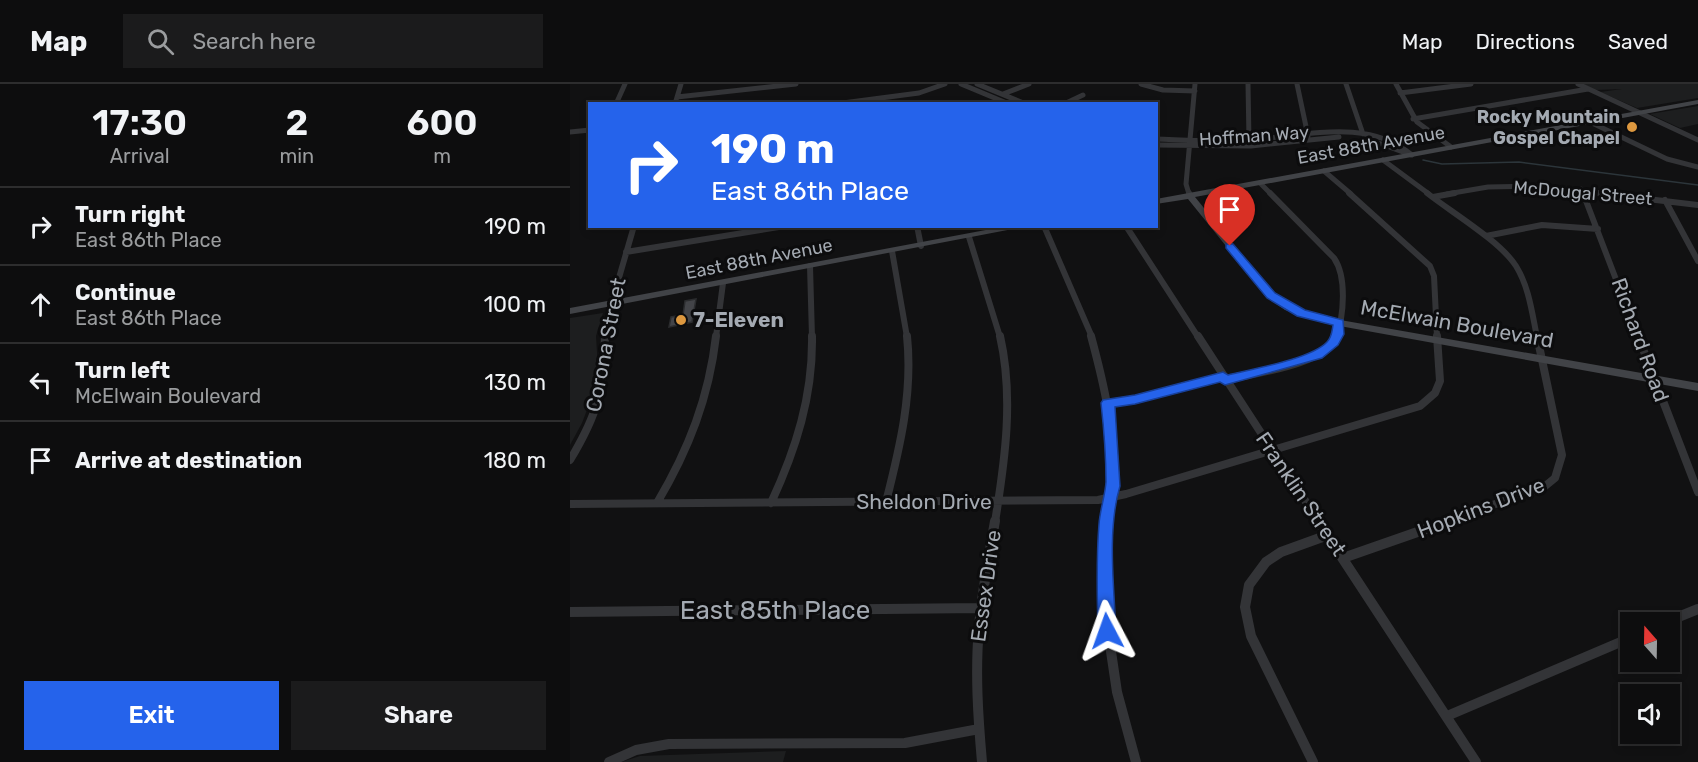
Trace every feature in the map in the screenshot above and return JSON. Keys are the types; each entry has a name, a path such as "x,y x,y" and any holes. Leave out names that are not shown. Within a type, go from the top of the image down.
{"main road":[{"name":"East 88th Avenue","path":"1158,202 1698,102"},
{"name":"McElwain Boulevard","path":"1190,196 1271,296 1301,313 1339,323 1698,387"},
{"name":"East 88th Avenue","path":"570,311 1014,228"}],"street":[{"path":"617,102 626,84"},
{"path":"676,102 681,84"},
{"path":"677,96 771,84"},
{"path":"677,96 796,84"},
{"path":"852,102 919,93 945,84"},
{"path":"961,84 1004,102"},
{"path":"977,84 1021,102"},
{"path":"1003,94 1029,84"},
{"path":"1141,84 1163,90 1195,91"},
{"path":"1190,196 1186,184 1195,84"},
{"path":"1248,84 1249,140"},
{"path":"1297,84 1306,133 1311,139"},
{"path":"1346,84 1363,134"},
{"path":"1396,84 1413,119 1425,131 1451,147"},
{"path":"1400,93 1471,84"},
{"path":"1578,84 1697,139"},
{"path":"1413,119 1587,89"},
{"path":"1069,102 1083,96"},
{"path":"994,102 999,100"},
{"path":"1590,122 1667,159 1698,166"},
{"path":"570,132 588,130"},
{"name":"Hoffman Way","path":"1158,145 1249,140 1336,131 1363,134 1400,144 1412,155"},
{"name":"Hoffman Way","path":"1158,139 1251,146 1338,137 1359,139 1412,155"},
{"name":"Hopkins Drive","path":"1343,558 1531,493 1551,482 1560,467 1562,448 1526,283 1511,259 1486,236 1383,160"},
{"name":"Sheldon Drive","path":"570,504 1084,501 1109,498 1420,406 1435,393 1440,384 1434,276 1421,256 1323,171"},
{"path":"1108,403 1135,399 1318,356 1334,341 1339,323 1344,278 1338,264 1260,183"},
{"name":"McDougal Street","path":"1433,197 1505,186 1581,189 1698,205"},
{"name":"Richard Road","path":"1581,189 1698,492"},
{"path":"1665,200 1698,261"},
{"path":"1486,236 1542,225 1598,229"},
{"name":"Corona Street","path":"570,460 586,433 600,397 605,326 633,228"},
{"path":"626,252 773,228"},
{"path":"917,228 921,246"},
{"path":"1045,228 1089,327 1108,403 1113,486 1109,498 1105,574 1109,651 1117,692 1136,762"},
{"name":"Franklin Street","path":"1127,228 1476,762"},
{"name":"Essex Drive","path":"969,237 1000,334 1007,381 1006,448 981,608 976,668 982,762"},
{"path":"886,502 906,416 909,375 906,337 892,251"},
{"path":"771,503 796,444 809,390 812,354 810,267"},
{"path":"657,503 686,452 705,400 712,369 723,283"},
{"path":"1313,762 1251,636 1245,607 1250,585 1266,562 1281,552 1328,536"},
{"name":"East 85th Place","path":"570,612 981,608"},
{"path":"1680,616 1698,609"},
{"path":"1447,716 1620,642"},
{"path":"609,762 636,750 669,744 905,743 979,729"}],"shaded area":[{"path":"1583,84 1698,84 1698,98 1637,108 1600,92 1622,89 1595,90"},
{"path":"1698,106 1698,124 1680,128 1650,114"},
{"path":"603,313 596,336 598,368 593,394 582,423 570,445 570,318"},
{"path":"786,751 783,762 621,762 640,756"}],"building":[{"path":"696,299 692,322 669,327 671,317 683,315 685,301"}],"waterway":[{"path":"1423,160 1442,164 1519,162 1698,185"}],"place":[{"name":"Rocky Mountain Gospel Chapel","path":"1632,127"},
{"name":"7-Eleven","path":"681,320"}],"route":[{"path":"1107,631 1105,611 1107,522 1109,498 1113,486 1108,403 1135,399 1223,377 1225,380 1318,356 1332,345 1338,334 1339,323 1311,317 1289,308 1271,296 1230,246"}]}
